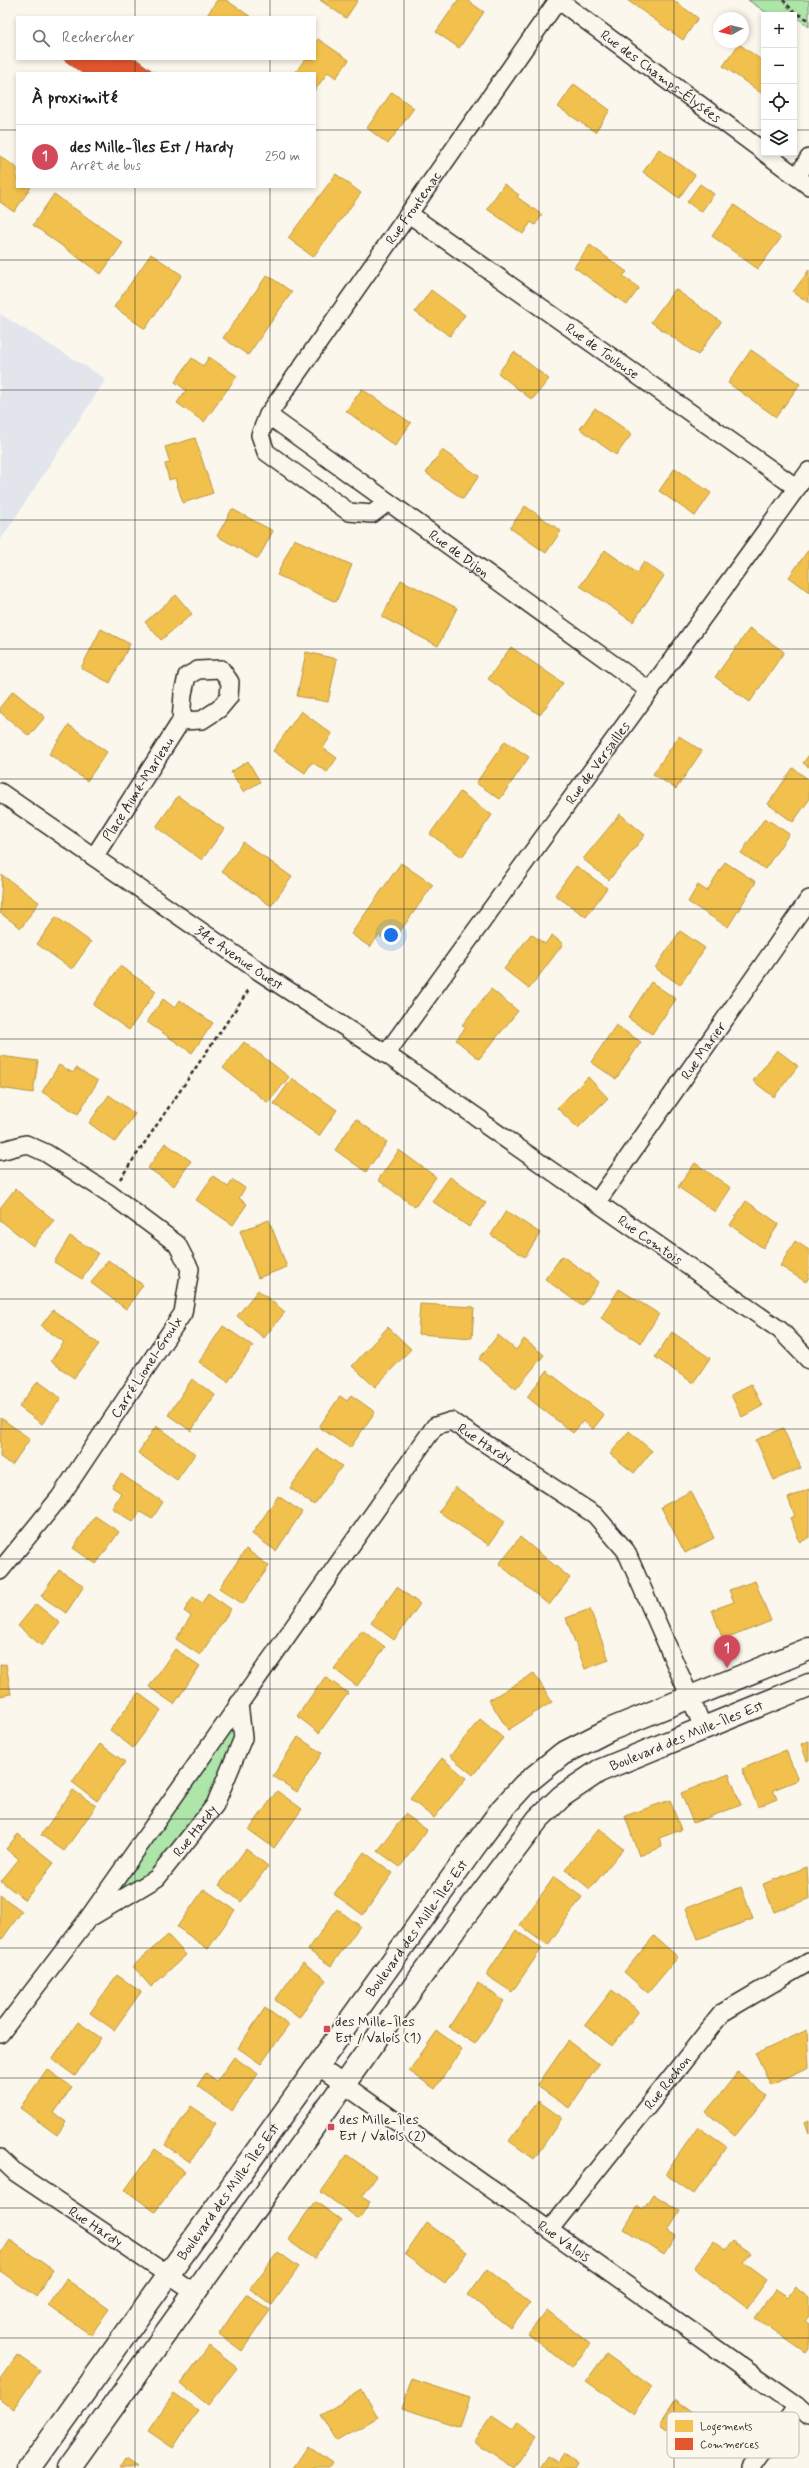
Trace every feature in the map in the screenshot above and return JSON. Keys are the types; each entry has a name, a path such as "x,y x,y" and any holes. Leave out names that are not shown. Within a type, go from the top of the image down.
{"street":[{"name":"Rue des Champs-Élysées","path":"558,0 761,151"},
{"name":"Rue Frontenac","path":"388,502 372,514 348,512 266,452 260,435 268,415 558,0"},
{"name":"Rue des Champs-Élysées","path":"768,156 803,181"},
{"path":"803,181 809,158"},
{"name":"Rue de Toulouse","path":"409,214 796,488"},
{"name":"Rue de Dijon","path":"268,415 650,692"},
{"name":"Rue de Versailles","path":"386,1054 809,471"},
{"name":"Place Aimé-Marleau","path":"94,857 181,721"},
{"name":"34e Avenue Ouest","path":"0,792 260,972 386,1054 484,1123"},
{"name":"Rue Marier","path":"597,1202 809,899"},
{"name":"Rue Comtois","path":"484,1123 780,1330 809,1360"},
{"name":"Carré Lionel-Groulx","path":"0,1151 26,1144 46,1153 110,1194 177,1244 190,1269 183,1313 60,1497 0,1571"},
{"name":"Rue Hardy","path":"0,2034 87,1920 238,1703 435,1426 451,1421 595,1515 626,1551 691,1697 703,1728"},
{"name":"Boulevard des Mille-Îles Est","path":"30,2468 474,1847 502,1809 524,1785 550,1763 591,1738 809,1650"},
{"name":"Boulevard des Mille-Îles Est","path":"69,2468 518,1842 550,1807 575,1786 599,1771 809,1685"},
{"name":"Rue Hardy","path":"87,1920 157,1878 215,1805 243,1738 238,1703"},
{"name":"Rue Rochon","path":"550,2229 722,2013 809,1962"},
{"name":"Rue Valois","path":"318,2066 550,2229 803,2411"},
{"name":"Rue Hardy","path":"0,2158 16,2173 195,2293"},
{"path":"752,2468 761,2458"}],"path":[{"path":"783,0 794,12 809,20"},
{"path":"110,1194 260,972"}],"shaded area":[{"path":"0,314 106,379 0,541"}],"green space":[{"path":"748,0 809,0 809,27 797,17 797,12 766,12"},
{"path":"234,1721 236,1738 212,1801 156,1872 105,1905"}],"building: Logements":[{"path":"217,0 226,0 250,16 207,16"},
{"path":"320,0 358,0 346,18"},
{"path":"458,0 467,0 484,12 459,48 436,32"},
{"path":"627,0 673,0 698,18 683,40"},
{"path":"318,39 349,60 336,78 328,72 316,89 316,72 296,72 304,60 316,60 316,42"},
{"path":"736,48 745,48 761,60 761,93 723,66"},
{"path":"574,84 610,110 595,132 558,107"},
{"path":"392,92 414,108 388,144 367,128"},
{"path":"659,149 695,175 679,198 643,172"},
{"path":"0,156 16,167 16,188 30,188 14,212 0,202"},
{"path":"336,174 361,193 313,257 288,238"},
{"path":"504,184 519,195 517,197 542,215 535,225 531,222 523,234 487,209"},
{"path":"700,184 714,194 701,212 687,202"},
{"path":"54,194 123,243 101,274 33,225"},
{"path":"734,205 781,238 758,269 712,236"},
{"path":"590,245 627,272 623,276 639,288 627,305 574,267"},
{"path":"151,254 182,275 145,329 114,307"},
{"path":"809,270 809,303 793,292"},
{"path":"267,275 292,292 248,355 223,338"},
{"path":"675,289 721,322 698,355 651,322"},
{"path":"431,290 465,315 450,336 415,312"},
{"path":"751,350 800,384 776,417 728,383"},
{"path":"514,352 549,379 532,400 498,373"},
{"path":"209,357 237,376 204,422 177,403 186,390 175,382 192,358 203,366"},
{"path":"362,389 411,423 395,446 346,411"},
{"path":"595,408 632,434 616,455 580,429"},
{"path":"195,438 213,493 183,503 175,478 169,480 165,464 170,463 165,447"},
{"path":"442,450 479,476 463,499 426,473"},
{"path":"675,468 711,493 695,516 659,491"},
{"path":"525,506 561,531 546,553 510,528"},
{"path":"232,509 273,531 258,559 217,536"},
{"path":"294,539 352,565 336,602 277,575"},
{"path":"809,549 809,592 789,577"},
{"path":"605,550 637,573 644,562 664,576 633,622 580,586"},
{"path":"401,580 457,608 438,646 382,617"},
{"path":"176,595 192,614 161,640 145,622"},
{"path":"750,628 784,652 750,702 715,677"},
{"path":"101,629 130,644 110,683 81,668"},
{"path":"511,647 563,683 540,715 488,679"},
{"path":"306,652 337,659 328,702 297,696"},
{"path":"13,691 45,717 29,736 0,712 0,707"},
{"path":"301,711 332,734 323,748 337,758 327,772 312,762 305,773 273,751"},
{"path":"69,725 107,752 87,781 49,754"},
{"path":"679,736 702,751 676,789 653,774"},
{"path":"505,741 529,757 500,799 476,783"},
{"path":"809,755 809,767 803,763"},
{"path":"248,761 260,782 243,792 231,772"},
{"path":"793,768 809,780 809,800 793,822 768,804"},
{"path":"460,792 492,815 462,857 430,834"},
{"path":"178,796 224,829 202,860 156,827"},
{"path":"620,814 645,835 609,880 583,859"},
{"path":"765,818 789,834 765,869 741,853"},
{"path":"243,842 292,877 271,906 222,871"},
{"path":"725,862 756,882 728,927 688,902 698,885 707,891"},
{"path":"401,863 433,885 391,944 379,935 370,947 351,934"},
{"path":"576,866 607,888 586,917 555,895"},
{"path":"2,875 39,902 21,928 0,913"},
{"path":"56,917 91,942 72,969 37,944"},
{"path":"680,931 705,948 680,985 655,968"},
{"path":"531,934 545,944 552,935 563,944 529,989 504,969"},
{"path":"120,966 156,991 129,1030 93,1005"},
{"path":"651,982 676,999 652,1034 628,1018"},
{"path":"491,989 518,1011 479,1059 456,1040 466,1027 462,1025"},
{"path":"163,999 175,1008 180,1000 213,1023 192,1053 147,1022"},
{"path":"616,1025 641,1042 616,1079 591,1062"},
{"path":"244,1042 289,1077 268,1103 223,1068"},
{"path":"777,1050 798,1066 774,1097 753,1081"},
{"path":"0,1056 38,1061 33,1093 0,1088"},
{"path":"59,1065 73,1073 76,1068 98,1081 78,1114 42,1092"},
{"path":"588,1077 608,1098 578,1128 557,1108"},
{"path":"292,1078 337,1110 319,1136 274,1104"},
{"path":"109,1095 135,1114 115,1142 89,1123"},
{"path":"356,1119 387,1142 366,1172 335,1150"},
{"path":"165,1143 191,1161 174,1186 148,1168"},
{"path":"399,1150 436,1177 415,1207 378,1180"},
{"path":"695,1163 731,1188 715,1212 678,1187"},
{"path":"213,1176 228,1187 233,1180 245,1188 239,1198 247,1204 233,1225 196,1200"},
{"path":"450,1177 486,1203 469,1227 432,1201"},
{"path":"15,1189 54,1220 33,1246 0,1220 0,1208"},
{"path":"746,1201 779,1224 763,1248 730,1225"},
{"path":"506,1211 540,1233 525,1257 491,1235"},
{"path":"269,1220 287,1267 258,1278 240,1231"},
{"path":"70,1236 98,1253 82,1279 54,1262"},
{"path":"795,1241 809,1250 809,1277 806,1282 780,1266"},
{"path":"562,1256 599,1282 582,1306 545,1279"},
{"path":"108,1260 143,1285 126,1309 91,1283"},
{"path":"619,1289 659,1314 641,1343 601,1318"},
{"path":"258,1290 285,1312 264,1338 237,1316"},
{"path":"420,1304 474,1307 472,1338 418,1334"},
{"path":"53,1310 99,1344 74,1378 51,1361 64,1342 41,1326"},
{"path":"223,1326 253,1346 228,1382 199,1362"},
{"path":"388,1327 411,1349 375,1387 352,1366"},
{"path":"672,1332 710,1358 693,1383 655,1357"},
{"path":"498,1335 516,1350 524,1339 544,1355 516,1389 479,1359"},
{"path":"547,1371 604,1415 593,1429 583,1421 573,1433 527,1397"},
{"path":"192,1379 215,1395 191,1431 168,1415"},
{"path":"38,1381 61,1398 42,1424 19,1407"},
{"path":"751,1384 762,1406 742,1417 731,1395"},
{"path":"351,1395 375,1412 350,1448 319,1427 340,1396 347,1401"},
{"path":"1,1418 30,1439 12,1465 0,1457"},
{"path":"156,1426 195,1454 177,1480 138,1453"},
{"path":"783,1428 801,1468 774,1480 756,1440"},
{"path":"629,1431 652,1451 634,1473 610,1454"},
{"path":"317,1449 342,1466 314,1505 290,1488"},
{"path":"121,1474 163,1502 152,1519 140,1512 133,1522 112,1508 121,1493 112,1487"},
{"path":"455,1487 505,1521 489,1545 439,1512"},
{"path":"809,1489 809,1538 800,1542 790,1518 795,1516 788,1498"},
{"path":"691,1491 714,1538 685,1553 661,1507"},
{"path":"278,1496 302,1512 276,1551 252,1534"},
{"path":"95,1516 119,1532 96,1564 73,1548"},
{"path":"520,1537 570,1578 549,1605 499,1564"},
{"path":"246,1549 269,1566 243,1604 219,1588"},
{"path":"59,1570 84,1586 66,1613 41,1596"},
{"path":"755,1581 771,1621 723,1640 712,1610 734,1602 729,1590"},
{"path":"397,1587 420,1604 394,1640 371,1623"},
{"path":"208,1593 231,1609 200,1655 176,1639 191,1616 184,1611 193,1597 202,1603"},
{"path":"36,1604 60,1623 42,1646 18,1626"},
{"path":"590,1609 609,1660 585,1669 566,1618"},
{"path":"362,1630 385,1647 357,1686 334,1669"},
{"path":"175,1649 200,1666 174,1704 149,1687"},
{"path":"6,1664 11,1694 0,1696 0,1665"},
{"path":"534,1673 552,1702 508,1730 489,1700"},
{"path":"325,1677 348,1693 319,1733 297,1716"},
{"path":"138,1693 161,1710 133,1748 110,1730"},
{"path":"480,1719 503,1738 473,1775 450,1756"},
{"path":"298,1737 322,1753 297,1792 273,1776"},
{"path":"809,1741 809,1760 807,1761 801,1744"},
{"path":"100,1744 125,1762 97,1801 72,1782"},
{"path":"786,1750 798,1780 773,1790 777,1799 758,1807 742,1769"},
{"path":"442,1758 466,1778 434,1818 410,1799"},
{"path":"729,1774 741,1805 693,1823 681,1793"},
{"path":"73,1790 96,1806 64,1851 41,1835"},
{"path":"277,1791 302,1809 274,1848 249,1830"},
{"path":"670,1800 681,1830 659,1838 662,1847 639,1856 625,1816"},
{"path":"405,1814 427,1830 400,1867 378,1851"},
{"path":"599,1828 623,1849 590,1889 565,1869"},
{"path":"18,1834 54,1863 25,1900 1,1881 19,1859 6,1849"},
{"path":"246,1849 268,1866 241,1902 219,1885"},
{"path":"364,1852 393,1873 363,1915 334,1894"},
{"path":"807,1867 809,1899 774,1912 763,1884"},
{"path":"554,1877 582,1897 548,1945 520,1925"},
{"path":"741,1887 753,1919 698,1939 686,1908"},
{"path":"204,1889 235,1910 208,1949 177,1927"},
{"path":"0,1895 22,1911 0,1942"},
{"path":"337,1909 360,1926 331,1966 308,1950"},
{"path":"516,1930 542,1948 512,1992 486,1975"},
{"path":"168,1935 186,1955 151,1987 133,1966"},
{"path":"654,1936 678,1957 648,1993 624,1972"},
{"path":"303,1962 326,1980 299,2018 275,2000"},
{"path":"117,1975 141,1992 114,2030 90,2013"},
{"path":"478,1983 504,2001 475,2044 449,2027"},
{"path":"612,1990 639,2011 612,2046 585,2025"},
{"path":"265,2008 289,2025 261,2064 238,2048"},
{"path":"78,2022 101,2038 75,2076 52,2059"},
{"path":"807,2030 809,2067 771,2085 756,2054"},
{"path":"437,2031 462,2049 435,2089 409,2071"},
{"path":"568,2041 599,2064 569,2108 537,2086"},
{"path":"234,2057 258,2074 232,2111 197,2086 206,2073 217,2081"},
{"path":"47,2069 72,2087 54,2113 66,2122 57,2135 20,2108"},
{"path":"738,2072 767,2096 735,2136 706,2112"},
{"path":"538,2101 562,2118 534,2159 509,2141"},
{"path":"191,2106 216,2123 190,2162 165,2145"},
{"path":"809,2120 809,2133 805,2122"},
{"path":"698,2127 727,2147 694,2194 665,2174"},
{"path":"155,2149 185,2171 155,2212 125,2190"},
{"path":"347,2155 377,2176 362,2197 370,2202 359,2219 321,2192"},
{"path":"653,2194 680,2211 668,2231 676,2236 664,2255 624,2229 638,2206 643,2209"},
{"path":"315,2201 341,2220 314,2259 288,2240"},
{"path":"427,2223 467,2252 445,2283 405,2255"},
{"path":"10,2240 53,2270 36,2296 0,2271 0,2255"},
{"path":"714,2241 725,2250 733,2241 750,2253 743,2262 767,2280 747,2308 694,2268"},
{"path":"278,2252 299,2267 272,2305 250,2289"},
{"path":"487,2269 530,2303 510,2328 468,2295"},
{"path":"66,2279 109,2309 91,2335 48,2305"},
{"path":"795,2287 809,2298 809,2317 805,2322 809,2325 809,2349 806,2353 755,2318 776,2289 788,2297"},
{"path":"246,2294 270,2310 242,2351 219,2334"},
{"path":"547,2310 590,2344 572,2368 528,2334"},
{"path":"209,2346 237,2368 208,2405 181,2383"},
{"path":"606,2354 652,2387 633,2414 586,2381"},
{"path":"17,2355 40,2371 13,2409 0,2399 0,2379"},
{"path":"412,2379 470,2398 460,2427 402,2408"},
{"path":"362,2390 378,2417 337,2441 321,2415"},
{"path":"174,2393 198,2410 173,2448 148,2431"},
{"path":"676,2400 693,2412 668,2412"},
{"path":"667,2414 667,2429 660,2424"},
{"path":"492,2416 513,2430 518,2422 537,2435 514,2468 474,2441"},
{"path":"308,2446 332,2463 329,2468 293,2468"},
{"path":"563,2453 577,2463 574,2468 539,2468 547,2456 557,2462"},
{"path":"125,2460 137,2468 120,2468"}],"building: Commerces":[{"path":"64,60 137,60 154,72 81,72"}],"place":[{"name":"des Mille-Îles Est / Hardy","path":"727,1668"},
{"name":"des Mille-Îles Est / Valois (1)","path":"327,2029"},
{"name":"des Mille-Îles Est / Valois (2)","path":"331,2127"}]}
